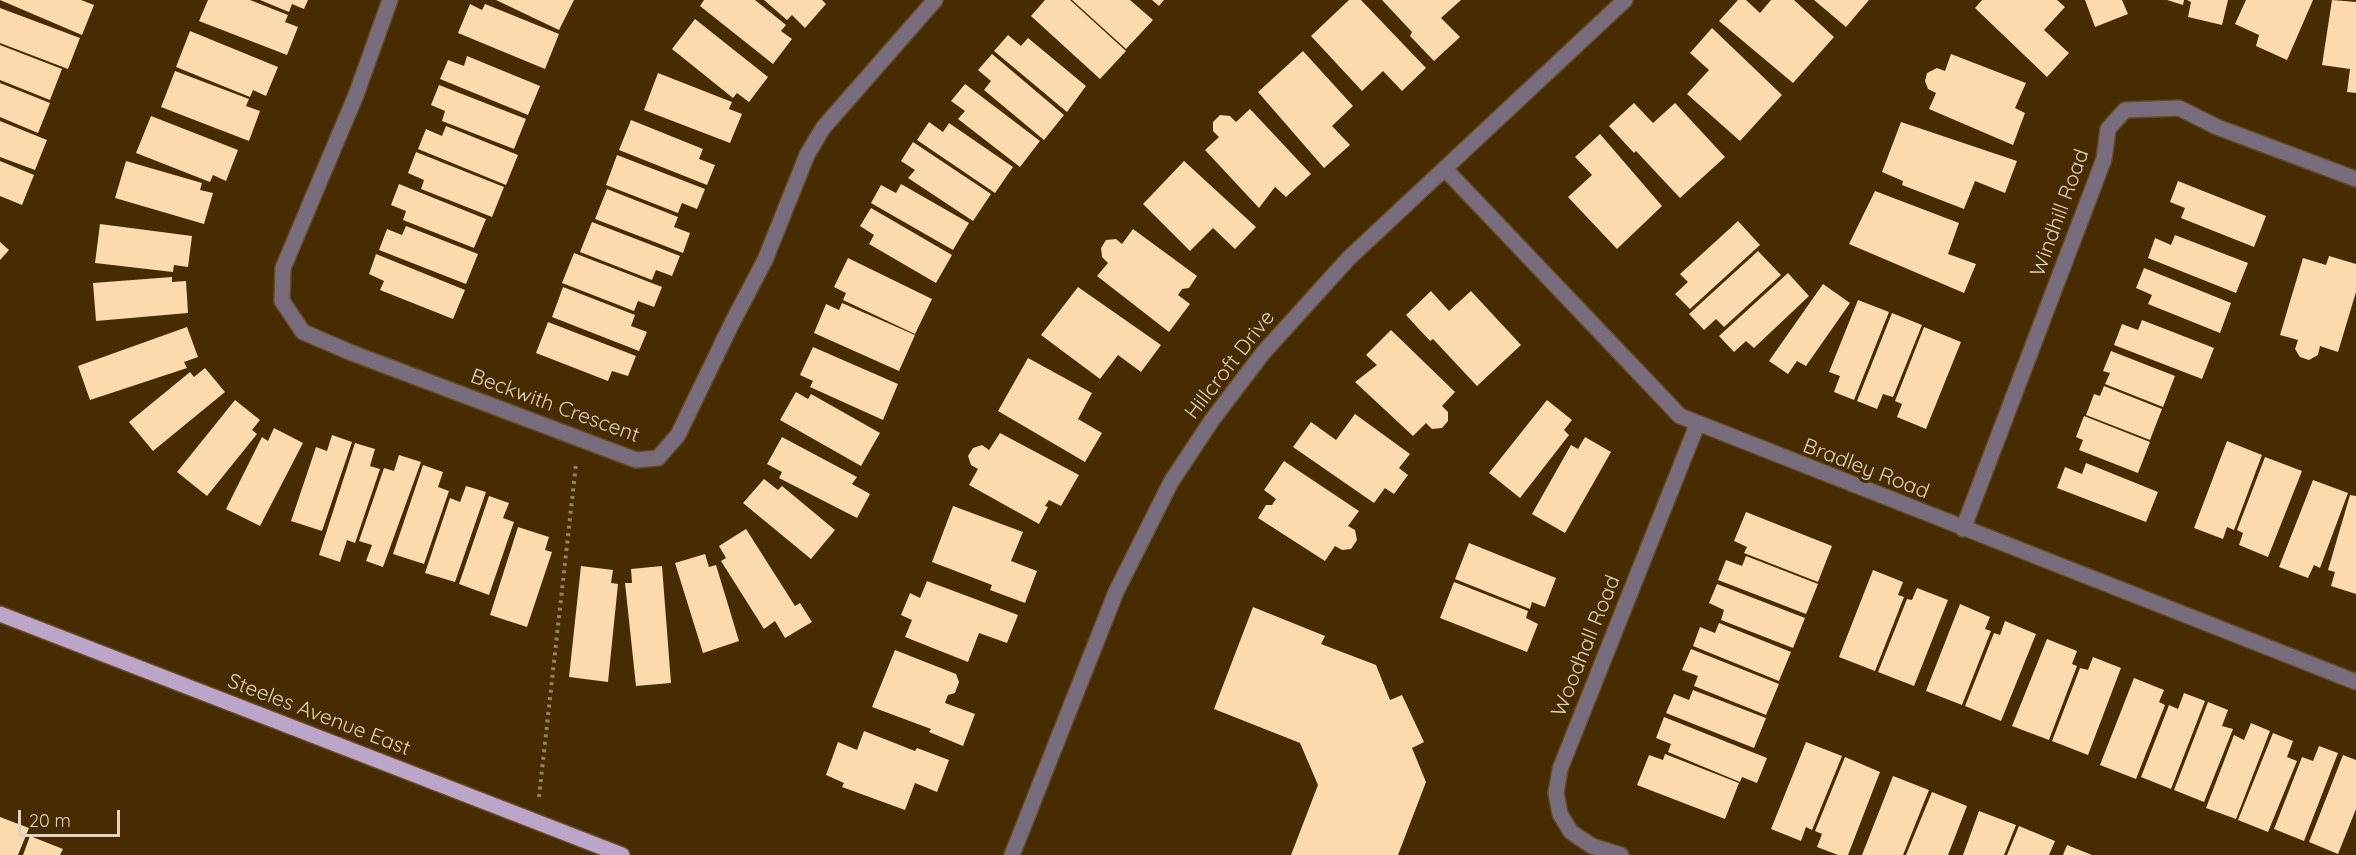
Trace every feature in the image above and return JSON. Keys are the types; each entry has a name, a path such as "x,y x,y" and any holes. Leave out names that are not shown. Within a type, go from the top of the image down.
{"main road":[{"name":"Steeles Avenue East","path":"0,614 622,855"}],"street":[{"name":"Beckwith Crescent","path":"390,0 356,95 283,268 282,301 303,332 577,440 636,460 658,458 678,435 730,325 765,260 807,155 823,128 935,0"},
{"name":"Hillcroft Drive","path":"1012,855 1116,592 1171,482 1212,420 1263,353 1349,258 1625,0"},
{"name":"Windhill Road","path":"1963,529 2104,159 2108,129 2125,110 2179,108 2217,127 2356,179"},
{"name":"Bradley Road","path":"1445,169 1665,403 1680,416 1697,425 2356,682"},
{"name":"Woodhall Road","path":"1620,855 1592,846 1571,832 1560,814 1556,793 1560,769 1697,425"}],"path":[{"path":"537,822 577,440"}],"building":[{"path":"0,0 81,0 94,5 82,35"},
{"path":"208,0 250,0 288,15 285,22 298,27 287,55 199,21"},
{"path":"260,0 308,0 304,9 292,4 289,12"},
{"path":"496,0 574,0 559,30"},
{"path":"704,0 755,0 786,25 781,31 792,39 773,64 700,6"},
{"path":"764,0 822,0 826,4 805,28 792,15 787,20"},
{"path":"1045,0 1070,0 1126,51 1100,79 1031,16"},
{"path":"1072,0 1130,0 1153,20 1126,49"},
{"path":"1152,0 1164,0 1159,6"},
{"path":"1349,0 1361,0 1426,68 1402,91 1383,71 1362,91 1311,36"},
{"path":"1382,0 1461,0 1441,18 1460,37 1434,61 1410,36 1412,32"},
{"path":"1738,0 1746,0 1760,13 1771,0 1794,0 1834,37 1793,83 1719,21"},
{"path":"1814,0 1869,0 1846,27"},
{"path":"1982,0 2057,0 2065,7 2044,30 2069,53 2047,77 1975,8"},
{"path":"2085,0 2122,0 2128,14 2095,27"},
{"path":"2167,0 2184,0 2183,5"},
{"path":"2187,0 2228,0 2222,25 2188,17 2191,2"},
{"path":"2246,0 2313,0 2287,60 2256,46 2259,35 2235,24"},
{"path":"2332,0 2356,2 2356,93 2347,92 2350,69 2322,65"},
{"path":"470,4 482,10 485,4 559,34 545,69 458,33"},
{"path":"0,8 80,38 68,69 0,43"},
{"path":"695,19 768,77 749,102 737,93 733,98 672,49"},
{"path":"1712,28 1782,95 1740,141 1687,94 1709,70 1690,53"},
{"path":"190,31 278,67 266,96 253,90 250,97 176,67"},
{"path":"1008,35 1021,46 1028,38 1086,86 1067,112 994,51"},
{"path":"0,45 62,69 50,100 0,80"},
{"path":"1303,51 1353,106 1332,126 1350,145 1324,168 1258,92"},
{"path":"992,54 1064,115 1044,140 984,90 991,81 978,70"},
{"path":"1951,54 2026,83 2015,108 2025,113 2013,145 1929,109 1936,93 1928,89 1925,81 1927,73 1937,68 1945,71"},
{"path":"467,56 540,86 528,115 440,79 448,60 464,66"},
{"path":"175,71 249,99 246,106 260,111 249,141 161,107"},
{"path":"658,73 732,102 729,109 742,114 730,143 644,110"},
{"path":"0,83 50,103 38,133 0,117"},
{"path":"965,84 1040,141 1020,167 958,119 965,111 951,101"},
{"path":"439,85 526,119 514,149 442,121 445,111 431,105"},
{"path":"1634,103 1653,123 1675,103 1725,157 1680,198 1609,126"},
{"path":"1250,109 1311,174 1286,197 1275,187 1259,208 1205,150 1219,137 1213,131 1213,122 1220,115 1230,116 1236,122"},
{"path":"151,116 238,150 226,181 213,175 210,182 136,153"},
{"path":"631,120 703,149 699,159 715,165 707,185 619,150"},
{"path":"0,121 47,140 35,170 0,157"},
{"path":"929,122 943,132 949,123 1013,167 995,193 917,140"},
{"path":"1901,122 2017,161 2005,193 1975,181 1964,209 1902,185 1903,181 1882,172"},
{"path":"446,126 518,155 506,185 418,149 426,129 442,136"},
{"path":"1600,134 1662,206 1617,249 1568,197 1592,175 1575,157"},
{"path":"913,142 991,194 973,221 908,178 915,170 901,161"},
{"path":"416,152 504,187 492,217 421,189 424,180 408,173"},
{"path":"617,155 705,189 697,209 682,203 678,213 606,185"},
{"path":"0,161 34,175 22,205 0,196"},
{"path":"126,161 202,183 200,190 213,193 204,224 115,198"},
{"path":"1184,161 1256,227 1235,249 1213,228 1190,251 1143,204"},
{"path":"2178,181 2266,216 2254,247 2181,218 2185,208 2170,202"},
{"path":"399,184 486,219 474,248 403,220 406,211 391,205"},
{"path":"901,184 969,223 953,250 871,203 881,185 896,193"},
{"path":"607,189 678,217 674,227 690,233 683,253 595,219"},
{"path":"1875,191 1959,223 1948,254 1976,264 1964,293 1849,244"},
{"path":"871,208 952,255 936,283 869,244 874,235 860,226"},
{"path":"1738,221 1760,245 1690,309 1675,294 1688,282 1680,274"},
{"path":"592,222 680,256 672,276 656,270 652,280 580,252"},
{"path":"100,224 192,236 188,267 174,265 173,272 95,263"},
{"path":"406,226 478,254 466,284 379,250 387,229 402,235"},
{"path":"1133,229 1197,276 1189,288 1182,289 1178,295 1190,304 1169,332 1097,276 1108,263 1102,257 1101,248 1106,240 1116,239 1122,244"},
{"path":"2175,235 2248,263 2236,293 2148,258 2155,238 2171,245"},
{"path":"0,242 9,250 0,260"},
{"path":"1758,251 1781,275 1724,327 1716,319 1704,330 1689,314"},
{"path":"574,253 662,287 654,307 638,301 634,311 562,283"},
{"path":"376,254 465,290 453,319 380,290 384,281 369,274"},
{"path":"2329,256 2356,264 2356,292 2338,352 2320,346 2318,355 2309,360 2300,357 2295,349 2298,340 2280,335 2303,258 2326,265"},
{"path":"848,258 932,299 915,334 843,300 846,293 834,287"},
{"path":"2144,268 2231,303 2220,333 2148,304 2152,295 2136,288"},
{"path":"1788,273 1809,296 1754,348 1746,341 1734,352 1719,336"},
{"path":"172,277 172,282 186,281 188,313 96,321 93,283"},
{"path":"1823,284 1850,303 1806,366 1797,361 1788,374 1769,361"},
{"path":"563,287 635,315 631,326 647,332 639,351 552,317"},
{"path":"1078,287 1161,345 1141,372 1118,355 1100,379 1041,335"},
{"path":"1431,291 1449,311 1471,291 1521,345 1477,386 1433,339 1430,341 1406,315"},
{"path":"1858,300 1889,312 1854,400 1834,392 1840,376 1829,372"},
{"path":"842,303 915,335 899,371 814,333 826,304 839,310"},
{"path":"1892,313 1922,325 1893,397 1883,394 1877,409 1857,401"},
{"path":"2142,320 2214,348 2202,379 2114,345 2122,324 2138,330"},
{"path":"548,322 636,356 628,376 612,371 608,381 536,353"},
{"path":"187,327 198,357 184,362 187,368 90,400 78,366"},
{"path":"1924,327 1961,342 1926,429 1897,417 1902,404 1895,401"},
{"path":"1391,330 1455,392 1442,406 1448,412 1448,421 1442,428 1432,429 1426,423 1413,436 1355,382 1377,365 1366,355"},
{"path":"813,347 898,384 883,420 810,387 813,381 800,375"},
{"path":"2111,351 2175,376 2163,407 2105,384 2110,373 2103,371"},
{"path":"1028,358 1092,393 1078,419 1102,433 1085,462 998,411"},
{"path":"205,368 225,392 153,451 129,422 190,372 194,377"},
{"path":"2104,386 2162,409 2150,440 2086,415 2094,394 2100,396"},
{"path":"796,392 808,399 811,394 880,433 861,466 780,420"},
{"path":"235,400 260,420 252,430 257,434 207,496 177,472"},
{"path":"1547,400 1572,420 1564,430 1569,435 1520,498 1489,473"},
{"path":"1355,414 1410,454 1399,468 1408,475 1394,494 1385,488 1374,503 1293,447 1311,422 1336,440"},
{"path":"2084,416 2150,442 2138,473 2079,450 2083,440 2076,437"},
{"path":"274,428 303,443 260,526 226,509 262,437 268,441"},
{"path":"1000,433 1079,475 1061,506 1049,500 1039,524 969,485 978,469 971,465 968,456 973,448 982,445 989,450"},
{"path":"332,435 352,442 322,531 291,521 316,447 327,451"},
{"path":"782,437 857,477 852,484 870,494 857,518 779,478 782,472 767,464"},
{"path":"1585,437 1611,452 1565,533 1532,514 1571,445 1578,449"},
{"path":"2227,441 2262,455 2234,530 2227,527 2223,539 2194,528"},
{"path":"355,443 375,449 370,466 380,469 355,543 347,540 340,562 319,555"},
{"path":"399,455 421,462 383,567 366,561 372,545 359,541 384,468 394,471"},
{"path":"2265,457 2302,471 2268,557 2239,545 2243,533 2237,530"},
{"path":"1284,461 1359,511 1348,526 1355,530 1357,540 1351,549 1342,550 1335,546 1325,561 1258,518 1266,505 1272,505 1276,499 1264,490"},
{"path":"2086,463 2158,492 2146,522 2057,488 2065,467 2082,474"},
{"path":"423,465 443,472 438,487 449,491 424,564 393,554"},
{"path":"764,479 778,490 782,486 835,530 811,559 743,503"},
{"path":"2313,480 2348,493 2320,568 2314,565 2308,578 2279,567"},
{"path":"466,486 486,492 455,582 425,573 450,498 460,502"},
{"path":"2350,495 2356,496 2356,594 2331,586 2335,572 2328,570"},
{"path":"489,496 509,503 503,518 514,522 489,595 459,584"},
{"path":"953,506 1023,532 1011,561 1037,571 1025,603 990,590 992,585 932,562"},
{"path":"1746,512 1832,546 1818,582 1744,553 1747,547 1734,541"},
{"path":"518,527 549,537 545,550 552,552 527,627 490,615"},
{"path":"746,529 795,606 800,603 812,622 785,638 775,621 764,629 721,561 726,558 719,546"},
{"path":"1469,543 1556,578 1545,607 1532,602 1530,609 1455,579"},
{"path":"705,554 709,567 716,565 739,641 703,653 675,563"},
{"path":"1746,556 1818,584 1806,614 1718,580 1726,560 1742,566"},
{"path":"581,566 613,570 611,583 618,584 608,682 569,677"},
{"path":"662,566 671,683 636,686 625,583 632,583 631,569"},
{"path":"1873,570 1903,582 1898,595 1904,597 1875,671 1839,657"},
{"path":"927,581 1018,615 1007,643 979,633 968,662 905,637 912,620 901,615 910,593 920,598"},
{"path":"1454,582 1528,611 1526,618 1538,624 1527,652 1440,618"},
{"path":"1717,584 1805,618 1793,648 1721,620 1724,610 1709,603"},
{"path":"1917,588 1948,600 1914,686 1878,672 1907,599 1912,600"},
{"path":"1960,604 1990,617 1985,629 1991,631 1962,705 1926,691"},
{"path":"1253,607 1325,636 1321,644 1376,665 1390,700 1402,695 1424,742 1412,748 1426,782 1398,855 1291,855 1318,785 1300,743 1214,709"},
{"path":"2005,621 2036,634 2001,721 1965,706 1994,633 2000,635"},
{"path":"1719,623 1791,652 1779,681 1693,646 1700,627 1715,633"},
{"path":"2047,639 2077,651 2072,664 2077,666 2049,740 2012,726"},
{"path":"1691,649 1779,684 1766,715 1694,686 1698,676 1682,670"},
{"path":"895,650 956,674 959,682 955,693 948,695 945,703 975,714 963,746 929,732 931,729 872,707"},
{"path":"2093,657 2121,668 2088,755 2052,741 2080,668 2088,670"},
{"path":"2134,678 2164,690 2159,702 2165,705 2136,779 2100,765"},
{"path":"1693,690 1766,718 1754,748 1666,713 1674,694 1689,700"},
{"path":"2184,693 2205,701 2171,789 2141,777 2169,705 2178,709"},
{"path":"2208,702 2228,710 2222,726 2233,729 2204,802 2174,790"},
{"path":"1664,717 1767,758 1757,783 1742,777 1740,782 1668,752 1671,744 1656,738"},
{"path":"2251,723 2270,731 2236,819 2206,808 2234,735 2244,740"},
{"path":"864,731 915,751 917,748 949,760 937,792 915,783 905,810 842,787 844,783 826,775 838,742 857,750"},
{"path":"2273,733 2293,741 2287,757 2297,761 2268,832 2238,820"},
{"path":"1806,742 1842,756 1812,830 1806,827 1801,841 1771,829"},
{"path":"2319,746 2338,753 2304,841 2274,829 2302,757 2313,761"},
{"path":"1665,754 1739,783 1725,819 1637,785 1649,755 1663,760"},
{"path":"2343,755 2356,760 2356,809 2338,854 2309,842"},
{"path":"1845,757 1880,772 1848,855 1838,855 1817,847 1822,834 1815,831"},
{"path":"1893,776 1929,790 1903,855 1862,855"},
{"path":"1932,792 1967,806 1948,855 1906,855"},
{"path":"1979,811 2016,825 2004,855 1963,855"},
{"path":"0,817 29,828 18,855 0,855"},
{"path":"2019,826 2055,841 2049,855 2007,855"},
{"path":"30,836 63,849 60,855 23,855"},
{"path":"2067,845 2092,855 2063,855"}]}
